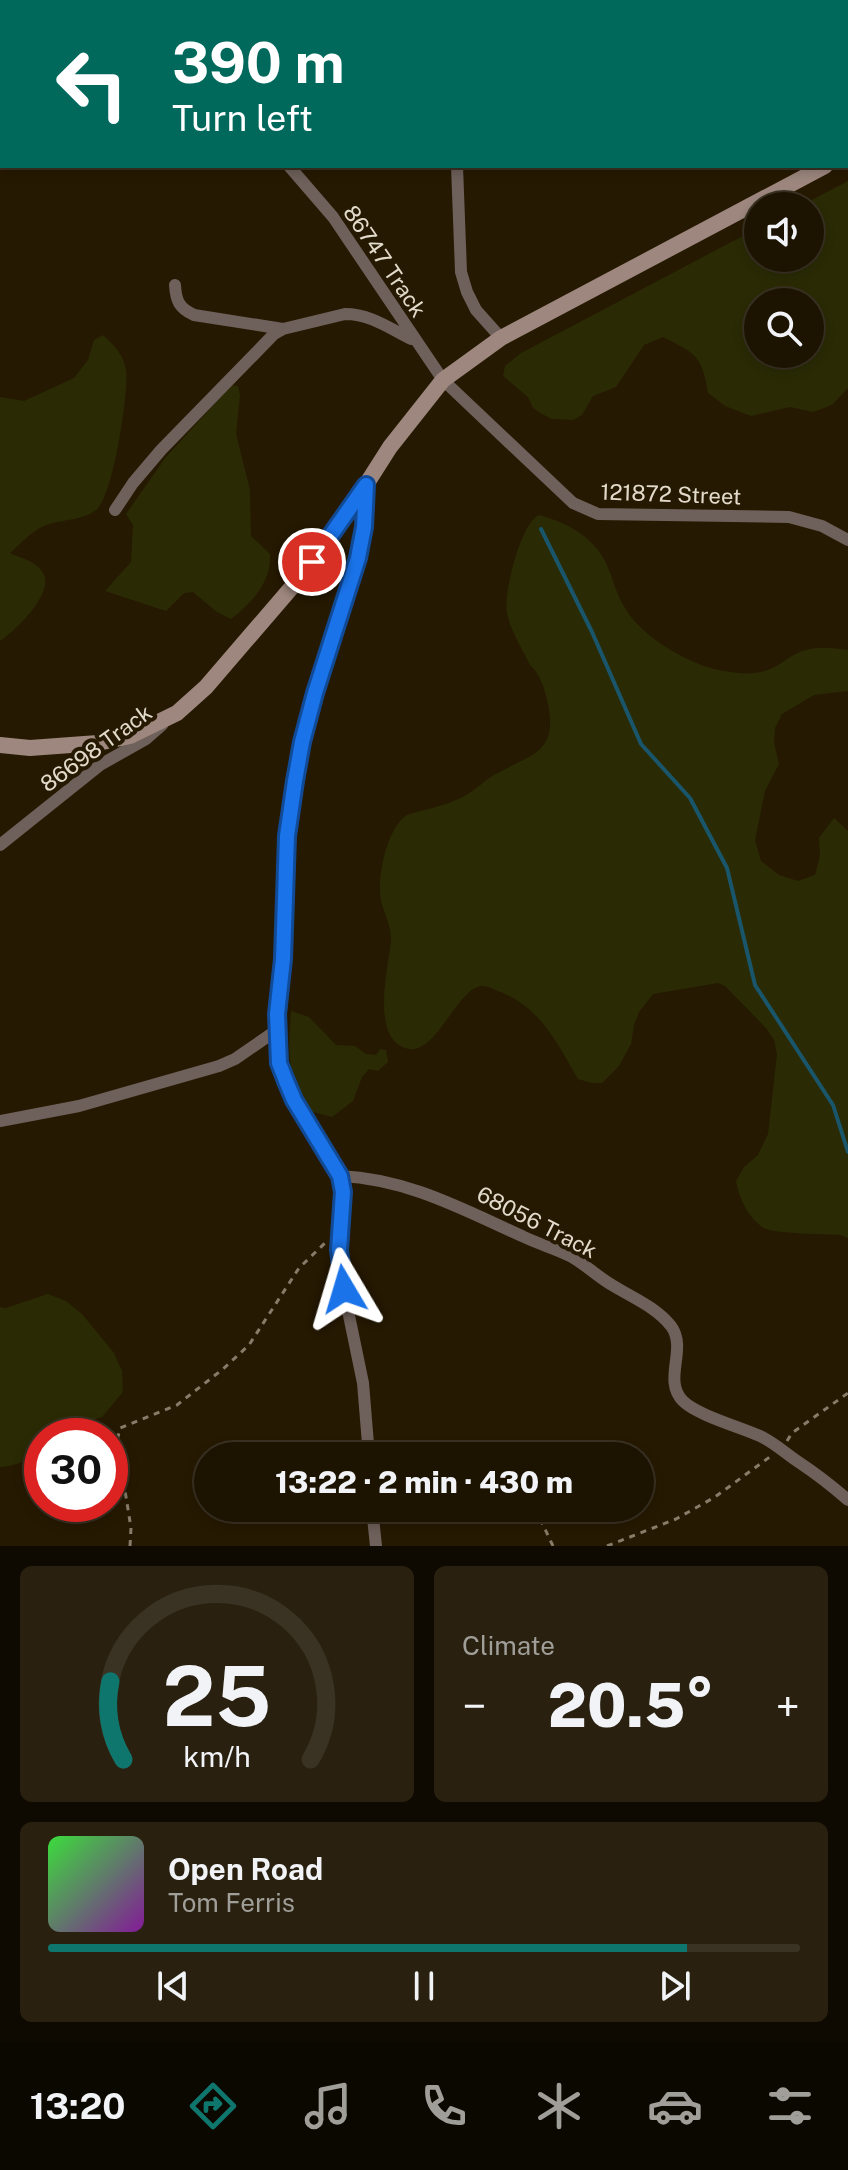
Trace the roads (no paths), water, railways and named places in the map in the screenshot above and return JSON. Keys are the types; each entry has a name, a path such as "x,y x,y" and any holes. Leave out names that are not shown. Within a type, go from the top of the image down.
{"street":[{"name":"86747 Track","path":"291,168 333,217 443,380"},
{"path":"457,168 461,272 476,310 501,338"},
{"path":"0,745 30,748 98,743 130,736 177,713 206,687 298,580 390,447 443,380 501,338 821,168"},
{"path":"175,285 177,303 194,315 283,329 355,314 377,320 414,340"},
{"path":"115,510 161,450 254,352 283,329"},
{"name":"121872 Street","path":"443,380 556,489 585,510 617,515 789,517 822,526 848,540"},
{"path":"366,485 364,527 358,558 315,693 295,781 287,836 277,1030 279,1063 290,1091 340,1176 343,1192 338,1230 340,1272 363,1383 368,1442"},
{"name":"86698 Track","path":"0,845 100,765 146,739 177,713"},
{"path":"0,1121 91,1103 219,1066 235,1059 277,1030"},
{"name":"68056 Track","path":"340,1176 367,1177 439,1197 572,1257 658,1312 670,1324 678,1343 674,1382 684,1402 764,1438 830,1482 848,1500"},
{"path":"373,1522 376,1546"}],"waterway":[{"path":"541,529 592,632 641,744 690,798 727,868 755,985 833,1105 848,1152"}]}
